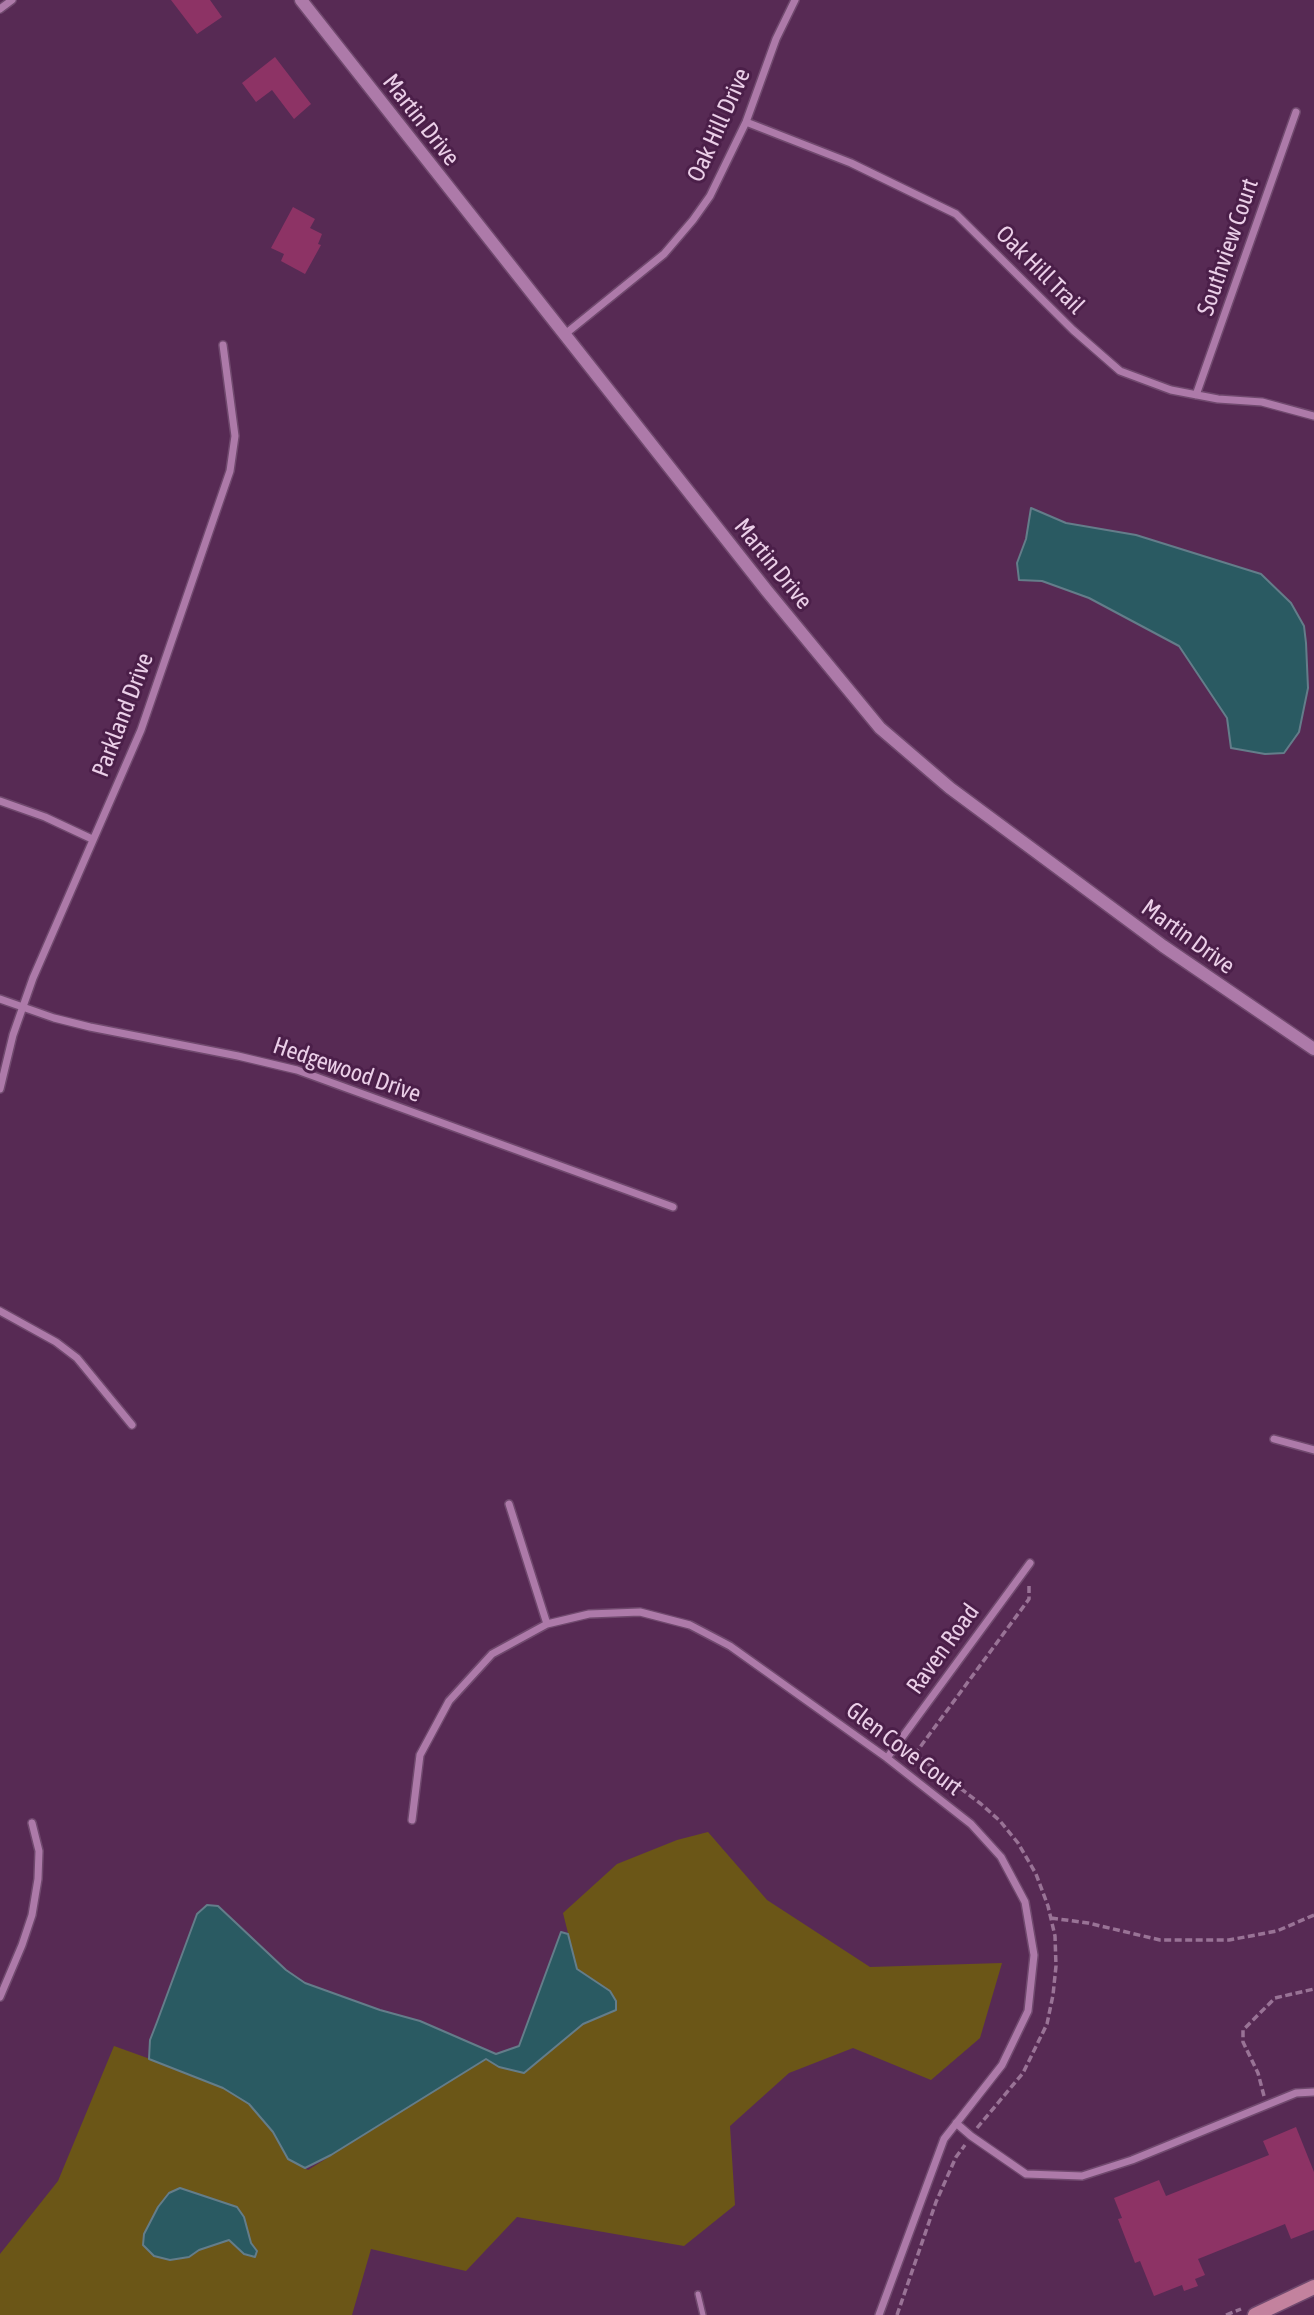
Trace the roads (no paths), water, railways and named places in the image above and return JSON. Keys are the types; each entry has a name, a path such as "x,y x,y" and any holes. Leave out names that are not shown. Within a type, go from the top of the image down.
{"main road":[{"path":"1255,2315 1314,2287"}],"street":[{"path":"0,9 12,0"},
{"name":"Martin Drive","path":"301,0 767,591 880,728 961,797 1173,953 1312,1044"},
{"name":"Oak Hill Drive","path":"564,335 643,272 678,238 710,196 746,122 776,39 795,0"},
{"name":"Southview Court","path":"1196,395 1296,112"},
{"name":"Oak Hill Trail","path":"746,122 851,163 956,214 1073,330 1120,371 1171,390 1262,402 1314,416"},
{"name":"Parkland Drive","path":"0,1089 22,1008 92,839 141,730 230,471 235,436 223,345"},
{"path":"0,801 45,817 92,839"},
{"name":"Hedgewood Drive","path":"0,999 90,1027 297,1070 673,1207"},
{"path":"0,1311 56,1342 77,1358 132,1426"},
{"path":"1274,1439 1314,1450"},
{"path":"509,1504 547,1624"},
{"name":"Raven Road","path":"887,1758 1030,1563"},
{"name":"Glen Cove Court","path":"412,1820 420,1755 449,1701 492,1654 547,1624 589,1614 640,1612 691,1625 730,1646 887,1758 971,1824 1001,1857 1025,1902 1034,1955 1028,2011 1002,2065 944,2139 879,2315"},
{"path":"0,1997 32,1915 39,1851 32,1823"},
{"path":"956,2123 1026,2174 1082,2176 1132,2160 1296,2093 1314,2092"}],"lane":[{"path":"698,2294 703,2315"}]}
